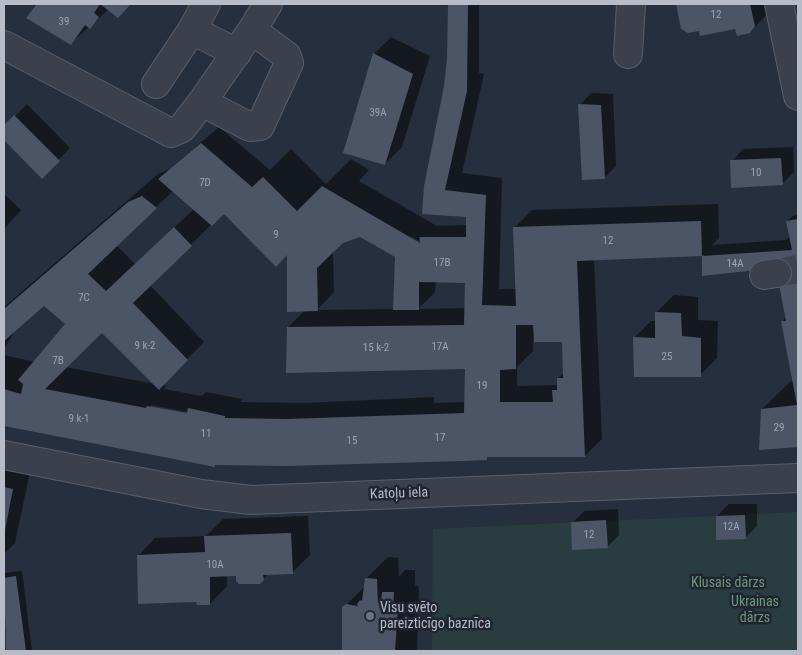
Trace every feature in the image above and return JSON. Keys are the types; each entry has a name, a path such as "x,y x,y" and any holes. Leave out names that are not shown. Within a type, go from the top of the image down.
{"street":[{"path":"156,84 192,30 206,4"},
{"path":"4,45 171,133 182,128 202,102 237,53 268,4"},
{"path":"628,54 631,4"},
{"path":"779,4 798,96"},
{"path":"192,30 237,53"},
{"path":"202,102 250,127 260,126 289,63 287,56 252,30"},
{"name":"Katoļu iela","path":"4,456 201,494 251,500 798,478"}],"green space":[{"name":"Klusais dārzs","path":"798,512 798,651 432,651 433,529"}],"building":[{"path":"37,4 100,4 94,13 99,17 90,29 85,25 71,45 26,18"},
{"path":"100,4 131,4 118,18"},
{"path":"448,4 468,4 467,91 445,190 486,195 482,305 516,306 513,227 701,221 702,256 577,261 585,457 487,457 487,460 463,461 287,466 215,465 215,467 4,426 4,389 21,394 23,384 18,380 65,324 44,306 4,341 4,309 128,202 142,196 157,208 88,274 106,291 174,227 192,246 133,303 188,360 159,390 102,333 45,389 146,408 147,406 187,413 188,408 225,416 225,418 287,419 464,413 465,369 286,373 287,327 464,325 465,283 419,282 419,310 393,310 395,257 360,237 343,243 317,268 318,311 287,312 287,255 276,267 224,214 212,226 158,179 201,143 252,187 263,177 297,211 322,186 420,243 420,237 466,237 466,217 422,214 424,186 444,86 447,59","holes":["516,325 533,325 534,342 562,342 563,378 557,378 557,390 552,390 553,402 500,402 500,370 516,369"]},
{"path":"676,4 750,4 755,26 750,33 737,36 735,29 700,36 699,31 688,33 681,29"},
{"path":"373,53 413,74 385,165 343,153"},
{"path":"578,104 601,105 605,179 582,180"},
{"path":"14,115 60,161 42,179 4,140 4,125"},
{"path":"781,158 783,185 731,188 730,160"},
{"path":"798,219 798,447 759,450 761,409 797,405 781,321 786,321 775,263 757,270 702,276 702,256 792,250 786,221"},
{"path":"655,312 681,313 682,336 701,338 701,377 634,377 633,337 655,338"},
{"path":"4,487 13,489 5,530 4,530"},
{"path":"745,515 746,539 716,540 716,516"},
{"path":"606,520 608,548 572,550 571,522"},
{"path":"291,533 293,574 263,575 264,580 260,584 239,584 236,581 236,576 210,577 210,605 197,605 196,602 138,604 137,555 205,552 204,536"},
{"path":"16,576 26,651 6,651 4,578"},
{"name":"Visu svēto pareizticīgo baznīca","path":"365,578 377,579 378,602 381,603 382,592 394,592 393,606 398,608 395,651 342,651 342,607 346,604 358,606 357,604 360,600 362,601"}],"tunnel":[{"path":"777,273 798,269"}],"place":[{"name":"Visu svēto pareizticīgo baznīca","path":"370,616"}],"park label":[{"name":"Ukrainas dārzs","path":"755,610"}]}
